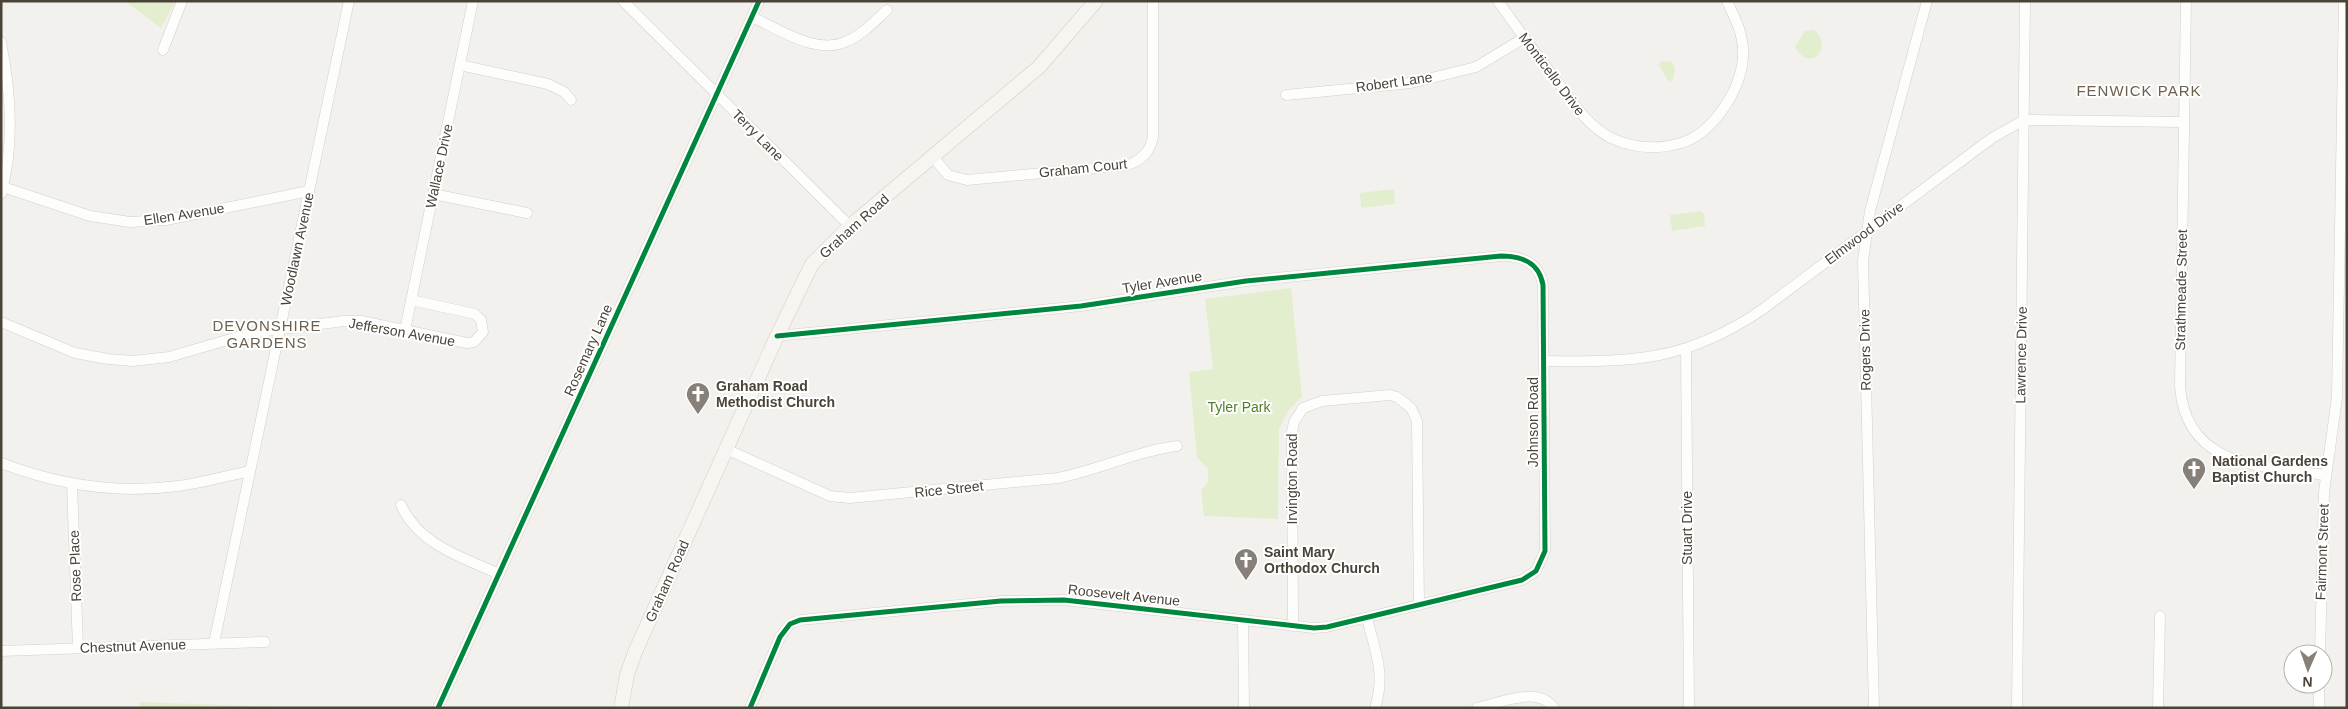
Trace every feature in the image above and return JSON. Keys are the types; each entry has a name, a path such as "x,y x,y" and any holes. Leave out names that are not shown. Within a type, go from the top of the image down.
{"street":[{"path":"163,50 182,1"},
{"name":"Woodlawn Avenue","path":"214,643 349,1"},
{"name":"Wallace Drive","path":"405,330 473,1"},
{"name":"Terry Lane","path":"623,1 850,226"},
{"name":"Rosemary Lane","path":"438,708 759,1"},
{"name":"Graham Road","path":"621,708 627,675 635,652 776,336 812,264 850,226 1038,66 1096,1"},
{"name":"Graham Court","path":"933,157 948,175 967,180 1127,165 1145,155 1153,137 1153,1"},
{"name":"Monticello Drive","path":"1498,1 1587,121 1610,138 1644,148 1682,143 1706,128 1730,100 1740,77 1743,53 1738,23 1726,1"},
{"name":"Rogers Drive","path":"1874,708 1863,262 1866,231 1927,1"},
{"name":"Lawrence Drive","path":"2017,708 2025,1"},
{"name":"Strathmeade Street","path":"2186,1 2180,386 2184,413 2198,436 2208,446 2232,460 2326,475"},
{"name":"Fairmont Street","path":"2320,644 2322,540 2326,475 2337,397 2345,125 2344,1"},
{"path":"752,17 805,41 826,45 846,42 888,10"},
{"name":"Robert Lane","path":"1286,95 1418,81 1476,67 1524,38"},
{"path":"1,42 10,108 8,154 2,190"},
{"path":"460,65 548,84 564,92 571,100"},
{"path":"2024,120 2184,122"},
{"name":"Elmwood Drive","path":"1544,361 1632,360 1686,349 1717,337 1744,322 1992,138 2024,120"},
{"path":"1145,155 1153,162"},
{"name":"Ellen Avenue","path":"2,190 90,216 130,222 166,220 309,191"},
{"path":"433,194 527,213"},
{"name":"Tyler Avenue","path":"776,336 1082,306 1246,281 1501,256 1515,256 1529,261 1542,277"},
{"name":"Johnson Road","path":"1540,566 1545,551 1542,277"},
{"name":"Jefferson Avenue","path":"1,322 75,353 132,361 169,357 224,340 280,329 344,321 361,321 466,343 474,342 483,332 481,320 475,314 411,300"},
{"name":"Stuart Drive","path":"1686,349 1689,708"},
{"name":"Irvington Road","path":"1293,626 1292,432 1294,422 1303,408 1322,401 1390,395 1405,402 1415,414 1418,451 1419,605"},
{"name":"Rice Street","path":"726,450 830,496 842,498 1058,478 1088,471 1150,451 1177,446"},
{"path":"1,463 24,472 72,484 115,489 151,489 179,486 250,471"},
{"name":"Rose Place","path":"72,484 78,648"},
{"path":"401,505 412,525 431,542 499,574"},
{"name":"Roosevelt Avenue","path":"750,708 780,637 790,624 800,620 1034,600 1064,600 1293,626 1327,627 1522,580 1530,577 1540,566"},
{"path":"2158,708 2160,616"},
{"path":"1367,618 1381,672 1381,691 1376,708"},
{"path":"1243,620 1244,708"},
{"name":"Chestnut Avenue","path":"1,651 265,642"},
{"path":"2319,708 2320,694"},
{"path":"1477,708 1533,696 1545,699 1554,708"}],"green space":[{"path":"125,1 175,1 161,28"},
{"path":"1814,30 1820,36 1821,50 1818,55 1808,58 1801,55 1795,47 1805,31"},
{"path":"1663,61 1672,62 1675,69 1673,79 1669,82 1658,64"},
{"path":"1394,189 1395,204 1361,208 1360,193"},
{"path":"1701,211 1704,215 1705,226 1672,231 1670,215"},
{"name":"Tyler Park","path":"1291,288 1302,397 1288,411 1279,429 1278,519 1204,516 1201,490 1208,482 1208,469 1197,457 1189,372 1213,369 1205,299"},
{"path":"140,702 274,707 139,708"}],"cycle path":[{"path":"438,708 759,1"},
{"path":"750,708 780,637 790,624 800,620 1001,601 1064,600 1314,628 1327,627 1522,580 1536,571 1545,551 1543,285 1538,271 1528,262 1516,257 1501,256 1246,281 1081,306 777,336"}],"place":[{"name":"Graham Road Methodist Church","path":"698,415"},
{"name":"National Gardens Baptist Church","path":"2194,490"},
{"name":"Saint Mary Orthodox Church","path":"1246,581"}],"district":[{"name":"FENWICK PARK","path":"2139,91"},
{"name":"DEVONSHIRE GARDENS","path":"267,334"}]}
